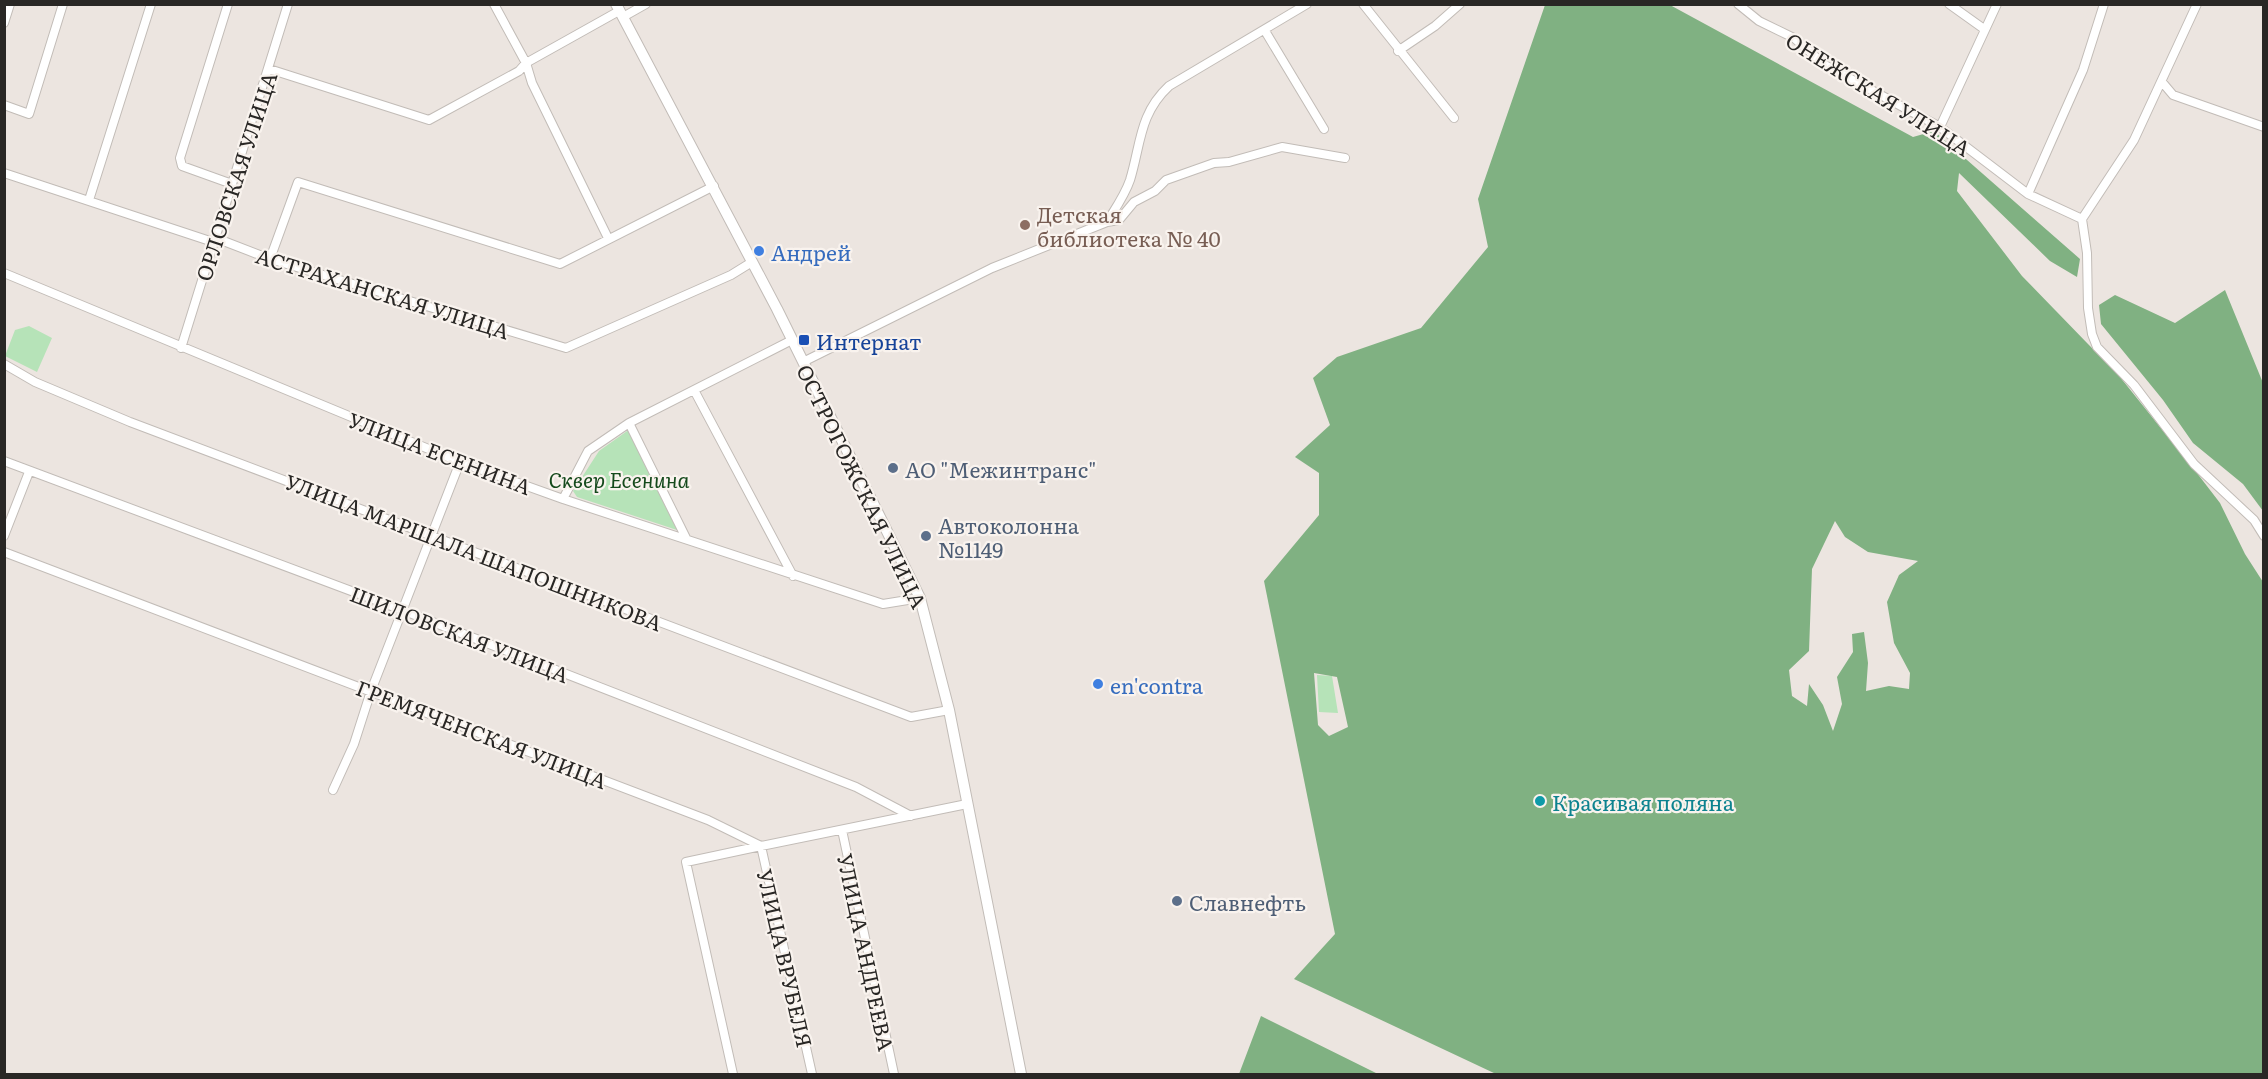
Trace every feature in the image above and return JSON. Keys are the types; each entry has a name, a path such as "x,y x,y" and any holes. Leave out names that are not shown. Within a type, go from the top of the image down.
{"street":[{"path":"4,23 10,4"},
{"path":"4,105 29,114 63,4"},
{"path":"89,200 151,4"},
{"path":"228,4 180,158 182,166 232,184"},
{"name":"ОРЛОВСКАЯ УЛИЦА","path":"181,348 288,4"},
{"path":"494,4 526,63 532,83 608,238"},
{"path":"268,69 429,120 519,71 526,63 619,11 646,4"},
{"path":"1107,222 1129,183 1145,117 1155,100 1177,81 1265,31 1307,4"},
{"path":"1363,4 1398,51 1454,118"},
{"path":"1398,51 1435,26 1460,4"},
{"name":"ОНЕЖСКАЯ УЛИЦА","path":"1738,4 1760,21 1794,38 1826,65 1940,127 2028,194 2082,219"},
{"path":"1949,4 1984,29"},
{"path":"1940,127 1997,4"},
{"path":"2028,194 2083,70 2104,4"},
{"path":"2197,4 2134,140 2082,219 2087,253 2088,308 2092,334 2097,347 2134,385 2194,464 2254,520 2264,536"},
{"name":"ОСТРОГОЖСКАЯ УЛИЦА","path":"619,11 714,186 920,598 949,710 1021,1074"},
{"path":"1265,31 1324,129"},
{"path":"2162,81 2173,95 2264,127"},
{"path":"803,362 971,278 1107,222 1119,220 1134,202 1155,191 1166,180 1214,163 1229,162 1282,147 1345,158"},
{"name":"АСТРАХАНСКАЯ УЛИЦА","path":"4,173 213,242 226,242 270,259 566,348 731,275 752,262"},
{"path":"270,259 298,182 560,264 714,186"},
{"name":"УЛИЦА ЕСЕНИНА","path":"4,273 460,462 563,499 883,604 920,598"},
{"path":"563,499 588,451 629,423 792,340"},
{"name":"УЛИЦА МАРШАЛА ШАПОШНИКОВА","path":"4,364 35,382 130,422 911,717 949,710"},
{"path":"694,390 794,576"},
{"path":"629,423 686,538"},
{"name":"ШИЛОВСКАЯ УЛИЦА","path":"4,461 402,610 856,787 911,816"},
{"path":"333,790 354,744 371,691 460,462"},
{"path":"4,536 29,472"},
{"name":"ГРЕМЯЧЕНСКАЯ УЛИЦА","path":"4,552 708,820 761,846"},
{"path":"761,846 967,804"},
{"name":"УЛИЦА АНДРЕЕВА","path":"842,830 894,1074"},
{"name":"УЛИЦА ВРУБЕЛЯ","path":"733,1074 686,862 761,846 812,1074"}],"green space":[{"path":"1545,5 1670,5 1913,137 1934,131 2080,259 2077,277 2050,261 1959,173 1957,191 2022,276 2120,377 2220,503 2245,554 2263,582 2263,1074 1496,1074 1294,979 1335,934 1264,581 1319,515 1319,473 1295,457 1330,425 1313,378 1337,357 1421,328 1488,247 1478,199","holes":["1835,521 1845,537 1868,552 1918,561 1899,575 1887,602 1894,643 1910,673 1909,689 1889,686 1866,691 1868,663 1864,632 1852,634 1853,652 1837,677 1842,704 1833,731 1823,705 1809,684 1807,706 1792,696 1789,670 1809,651 1812,569","1314,673 1337,677 1348,727 1329,736 1318,725"]},
{"path":"2225,290 2263,383 2263,511 2243,484 2193,443 2163,400 2101,324 2099,305 2115,295 2175,323"},
{"path":"29,326 52,338 37,372 5,356 15,330"},
{"name":"Сквер Есенина","path":"630,429 680,531 577,497 573,491 599,451"},
{"path":"1317,675 1332,676 1338,713 1319,712"},
{"path":"1261,1016 1378,1074 1239,1074"}],"place":[{"name":"Детская библиотека № 40","path":"1025,225"},
{"name":"Андрей","path":"759,251"},
{"name":"Интернат","path":"804,340"},
{"name":"АО \"Межинтранс\"","path":"893,468"},
{"name":"Автоколонна №1149","path":"926,536"},
{"name":"en'contra","path":"1098,684"},
{"name":"Красивая поляна","path":"1540,801"},
{"name":"Cлавнефть","path":"1177,901"}]}
